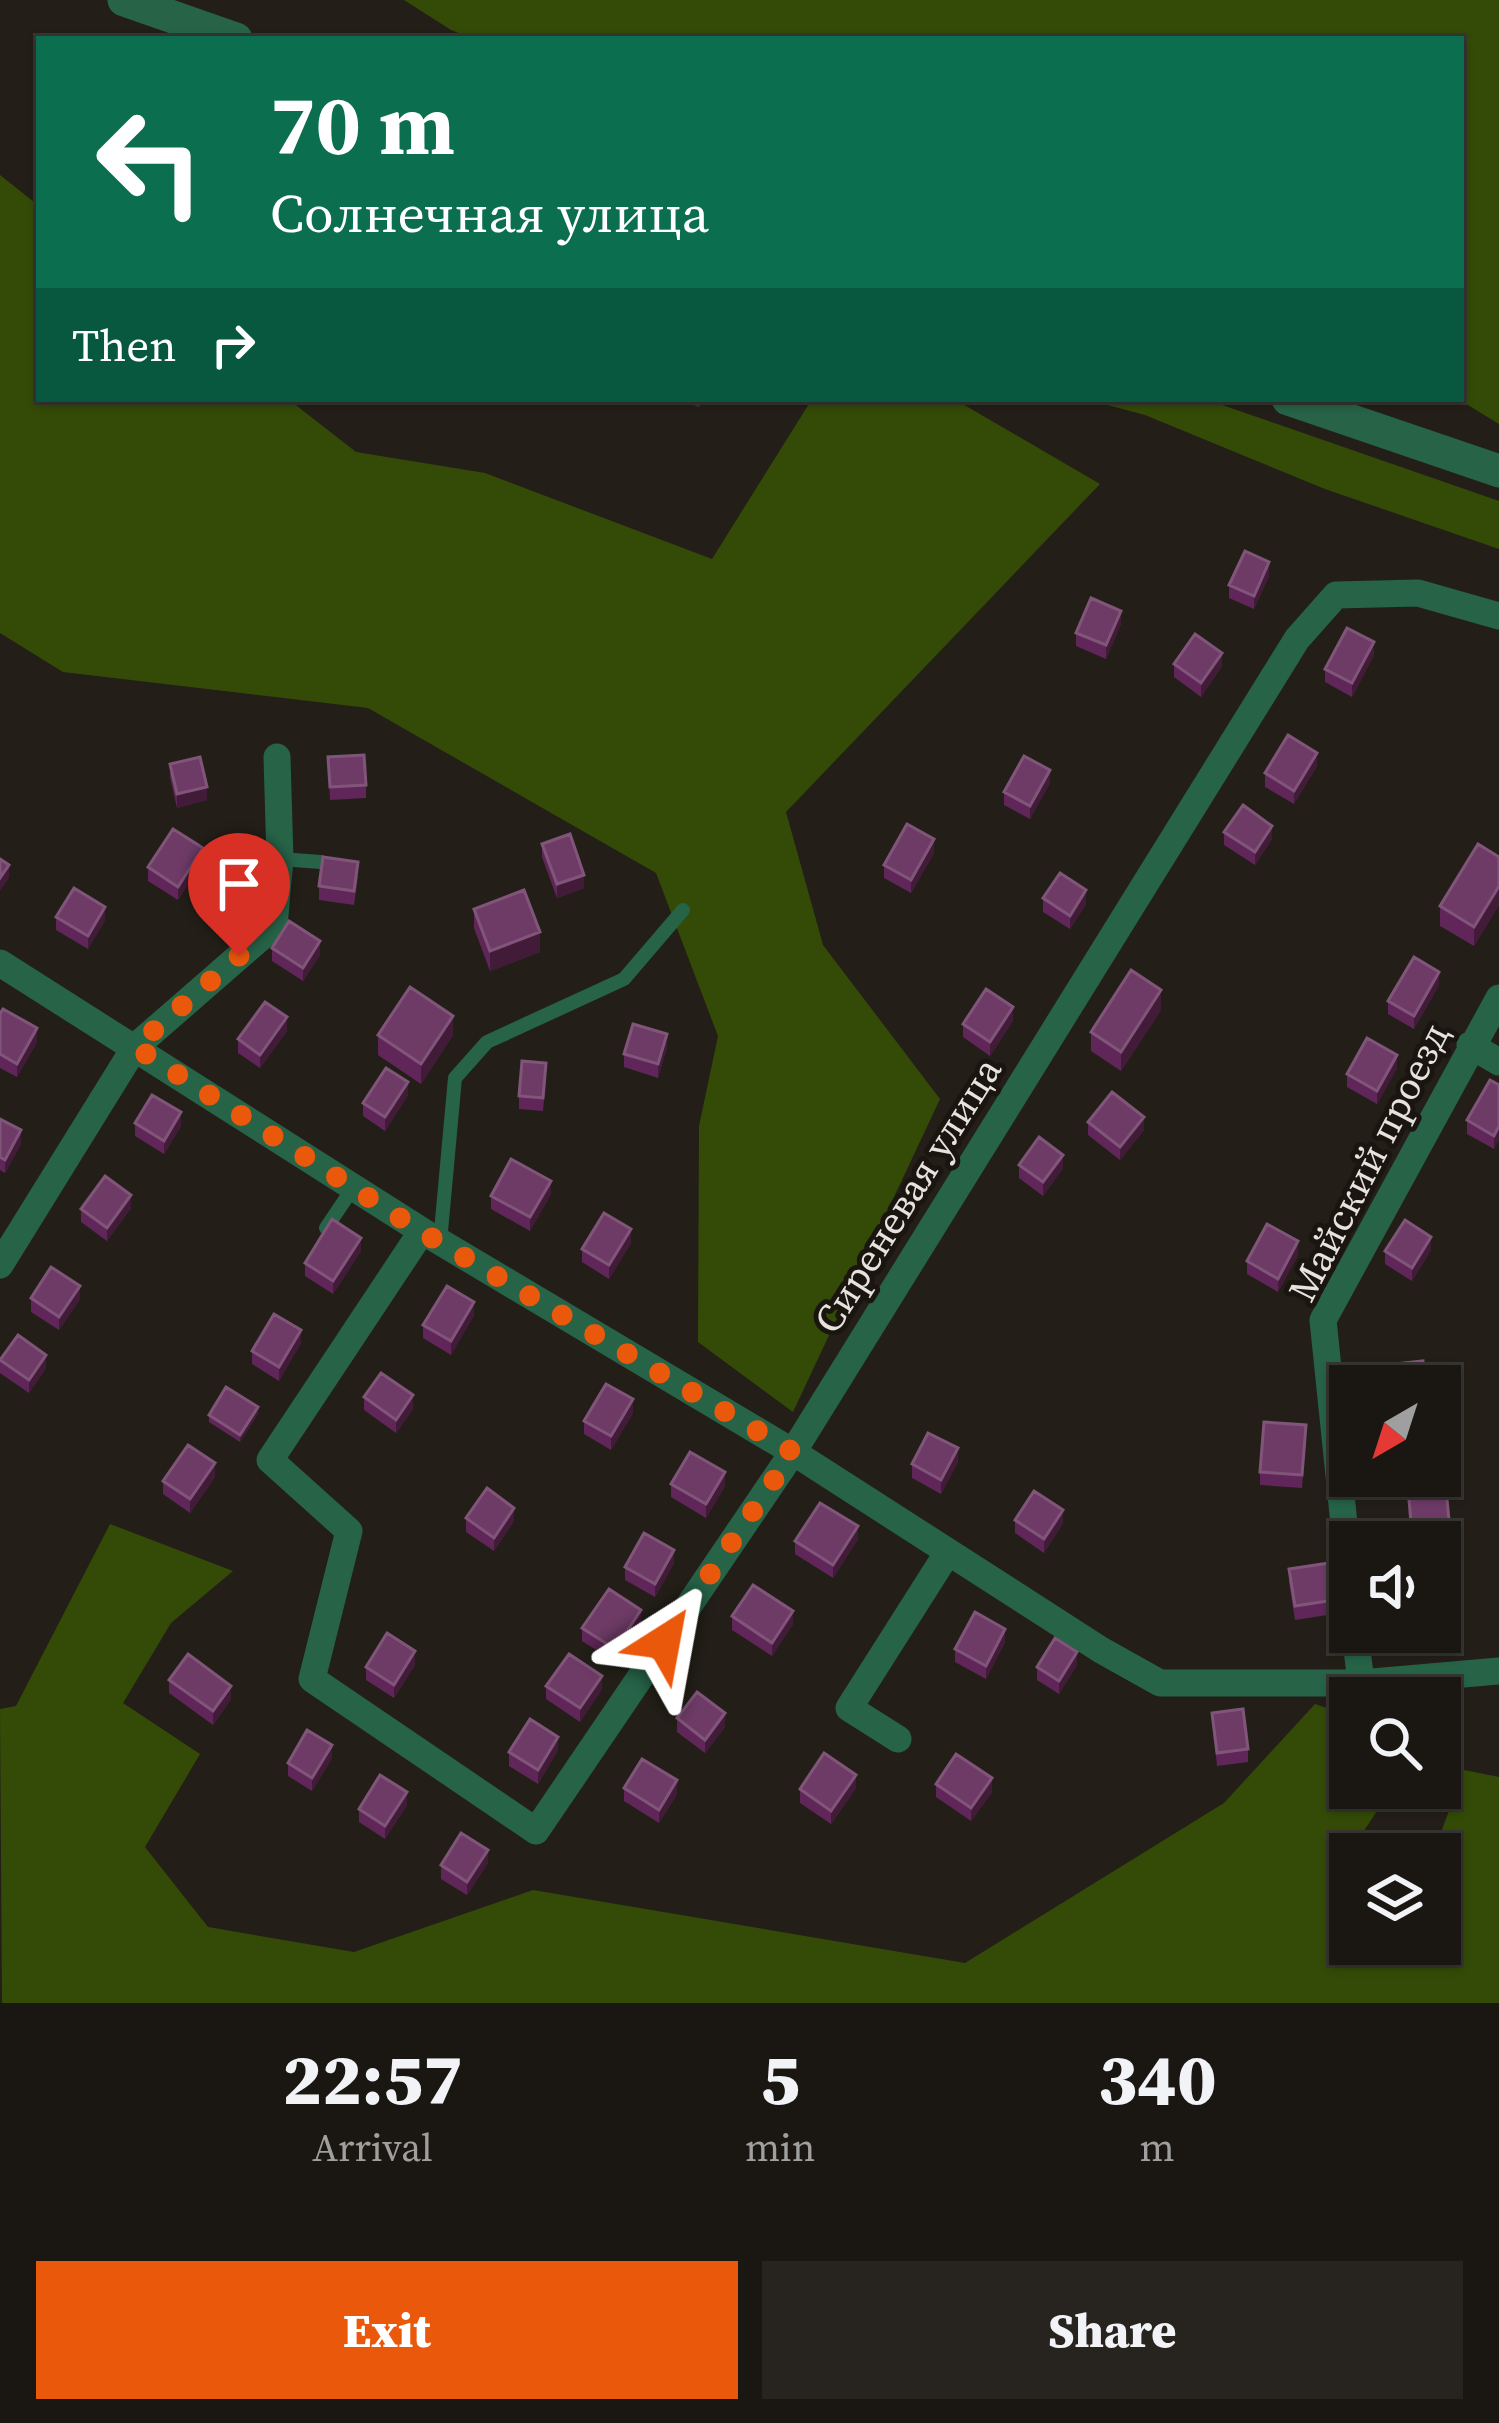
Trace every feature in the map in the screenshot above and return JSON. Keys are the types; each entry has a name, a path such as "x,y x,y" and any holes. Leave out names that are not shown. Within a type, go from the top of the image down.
{"street":[{"path":"124,0 227,36"},
{"path":"1297,402 1499,471"},
{"name":"Сиреневая улица","path":"431,1237 270,1460 349,1531 311,1679 536,1831 793,1452 1297,639 1336,595 1418,593 1499,616"},
{"path":"0,1265 135,1047 274,926 280,859 278,758"},
{"path":"0,963 431,1237 793,1452 1160,1684 1329,1683"},
{"name":"Майский проезд","path":"1344,1521 1323,1320 1499,998"},
{"path":"1470,1045 1499,1062"},
{"path":"898,1739 849,1708 948,1552"},
{"path":"1430,1677 1499,1671"}],"lane":[{"path":"280,859 321,862"},
{"path":"431,1237 455,1078 487,1042 624,979 683,910"},
{"path":"326,1228 353,1187"}],"green space":[{"path":"404,0 1499,0 1499,424 1463,402 1464,36 466,36"},
{"path":"0,175 36,204 36,402 292,402 356,452 485,473 712,559 810,402 959,402 1100,484 786,812 823,945 940,1099 793,1412 698,1342 699,1126 718,1036 656,873 368,708 63,672 0,633"},
{"path":"1096,402 1214,402 1499,501 1499,549 1325,489 1145,415"},
{"path":"110,1524 233,1571 171,1623 123,1703 200,1754 145,1847 208,1927 354,1952 533,1890 965,1963 1224,1803 1315,1704 1329,1709 1329,1809 1378,1809 1363,1833 1329,1833 1329,1965 1461,1965 1461,1833 1441,1833 1450,1809 1461,1809 1464,1770 1499,1777 1499,2003 2,2003 0,1709 16,1706"}],"building":[{"path":"1245,551 1269,562 1254,596 1229,585"},
{"path":"1091,598 1121,611 1106,645 1076,633"},
{"path":"1347,628 1374,642 1352,683 1325,669"},
{"path":"1195,634 1222,653 1201,683 1174,664"},
{"path":"1288,735 1317,753 1294,791 1265,773"},
{"path":"364,755 366,785 330,787 328,757"},
{"path":"1024,756 1050,770 1030,806 1004,792"},
{"path":"200,757 207,787 177,794 170,764"},
{"path":"1243,805 1272,826 1255,852 1224,832"},
{"path":"907,824 934,839 911,880 884,865"},
{"path":"173,829 203,848 178,887 148,867"},
{"path":"570,834 584,875 557,884 542,844"},
{"path":"1478,844 1499,857 1499,886 1474,927 1440,906"},
{"path":"323,857 358,862 354,891 319,886"},
{"path":"1060,873 1086,890 1070,916 1043,898"},
{"path":"74,888 105,907 88,936 56,917"},
{"path":"524,890 540,932 490,951 474,909"},
{"path":"289,921 320,941 303,968 272,948"},
{"path":"1414,957 1439,972 1414,1016 1388,1001"},
{"path":"1131,970 1161,990 1121,1052 1091,1032"},
{"path":"410,987 453,1016 421,1064 378,1035"},
{"path":"986,989 1013,1007 990,1042 963,1024"},
{"path":"265,1002 287,1017 260,1055 238,1039"},
{"path":"3,1009 37,1028 17,1064 0,1054"},
{"path":"633,1024 667,1034 658,1064 624,1054"},
{"path":"1367,1038 1397,1055 1377,1091 1347,1074"},
{"path":"522,1061 546,1063 543,1098 519,1096"},
{"path":"386,1068 408,1082 385,1117 363,1103"},
{"path":"1490,1080 1499,1085 1499,1126 1494,1136 1467,1120"},
{"path":"1112,1092 1144,1117 1120,1147 1088,1122"},
{"path":"152,1095 181,1112 164,1141 135,1123"},
{"path":"0,1119 21,1130 5,1160 0,1157"},
{"path":"1039,1137 1063,1155 1043,1182 1019,1165"},
{"path":"511,1159 551,1181 530,1217 491,1196"},
{"path":"105,1176 131,1195 107,1228 81,1209"},
{"path":"604,1213 631,1229 609,1265 582,1249"},
{"path":"332,1219 361,1238 333,1281 305,1263"},
{"path":"1405,1220 1431,1237 1412,1268 1385,1251"},
{"path":"1267,1224 1298,1241 1278,1279 1247,1261"},
{"path":"51,1267 80,1286 59,1317 31,1298"},
{"path":"447,1286 474,1302 451,1341 423,1325"},
{"path":"274,1314 301,1330 279,1367 252,1351"},
{"path":"18,1335 46,1355 29,1380 0,1360"},
{"path":"381,1373 413,1395 396,1420 364,1397"},
{"path":"606,1384 633,1399 611,1436 584,1421"},
{"path":"226,1387 258,1407 240,1435 209,1415"},
{"path":"1264,1422 1306,1425 1302,1475 1260,1472"},
{"path":"928,1433 958,1448 941,1480 912,1464"},
{"path":"188,1445 215,1463 190,1499 163,1481"},
{"path":"690,1452 725,1472 706,1504 671,1484"},
{"path":"487,1488 514,1508 494,1538 466,1518"},
{"path":"1034,1491 1063,1510 1044,1539 1015,1520"},
{"path":"1409,1497 1447,1497 1449,1520 1411,1521"},
{"path":"820,1503 858,1526 833,1565 795,1541"},
{"path":"644,1533 674,1550 655,1584 625,1567"},
{"path":"1329,1563 1329,1601 1295,1606 1289,1569"},
{"path":"753,1585 793,1611 772,1643 732,1616"},
{"path":"609,1589 641,1610 615,1649 582,1628"},
{"path":"975,1612 1005,1629 986,1666 955,1649"},
{"path":"387,1633 415,1651 394,1685 366,1667"},
{"path":"1055,1638 1077,1652 1059,1681 1037,1667"},
{"path":"188,1654 231,1686 213,1711 169,1680"},
{"path":"569,1654 602,1676 580,1708 546,1686"},
{"path":"697,1692 725,1713 705,1740 677,1718"},
{"path":"1243,1709 1248,1749 1217,1753 1212,1713"},
{"path":"530,1719 558,1737 538,1770 509,1752"},
{"path":"307,1730 332,1745 312,1778 288,1763"},
{"path":"824,1753 856,1775 831,1811 800,1789"},
{"path":"956,1754 992,1778 971,1808 936,1784"},
{"path":"642,1759 677,1780 659,1810 624,1788"},
{"path":"380,1775 407,1792 385,1826 359,1809"},
{"path":"461,1833 488,1850 467,1882 441,1865"}],"route":[{"path":"239,956 135,1047 422,1232 793,1452 664,1642"}]}
